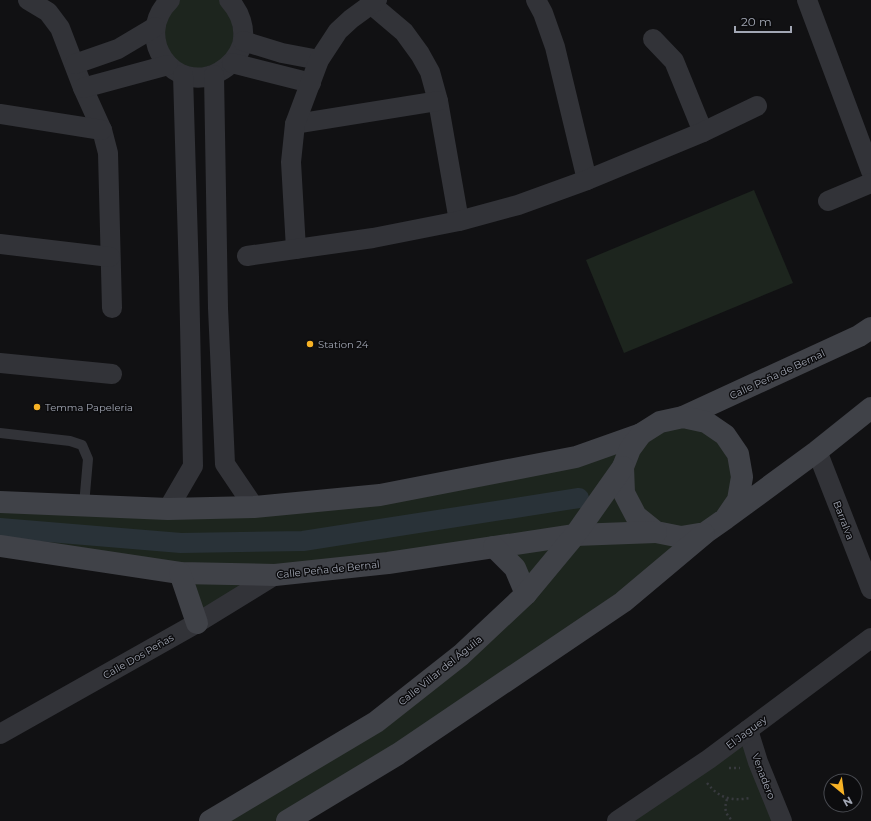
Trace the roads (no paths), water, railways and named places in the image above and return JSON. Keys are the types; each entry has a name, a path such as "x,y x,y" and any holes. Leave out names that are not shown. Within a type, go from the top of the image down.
{"street":[{"path":"28,0 48,12 60,28 83,88 102,130 108,154 112,308"},
{"path":"170,0 158,16 155,27 155,41 159,54 175,70 198,78 214,75 224,70 237,56 243,41 243,26 238,12 229,0"},
{"path":"536,0 543,13 555,48 587,180"},
{"path":"808,0 871,171"},
{"path":"296,249 291,162 295,124 319,60 338,30 374,2 404,32 420,54 430,72 438,101 459,221"},
{"path":"74,64 118,49 155,27"},
{"path":"653,39 674,61 703,132"},
{"path":"243,41 282,53 319,60"},
{"path":"232,63 311,83"},
{"path":"83,88 175,70"},
{"path":"168,508 193,466 190,306 175,70"},
{"path":"214,75 218,308 225,464 254,507"},
{"path":"295,124 438,101"},
{"path":"247,256 373,238 459,221 518,205 587,180 703,132 757,106"},
{"path":"0,114 102,130"},
{"path":"828,201 871,183"},
{"path":"0,244 110,257"},
{"path":"190,306 218,308"},
{"name":"Calle Peña de Bernal","path":"683,417 859,336 871,328"},
{"path":"0,363 112,374"},
{"path":"288,821 398,754 623,602 705,533 817,451 871,408"},
{"path":"0,502 168,508 254,507 380,495 576,457 641,434 660,422 683,417 706,422 725,435 738,454 742,477 738,500 725,519"},
{"path":"641,434 630,449 623,467 624,493 636,516 656,532 681,537 705,533"},
{"name":"Barralva","path":"817,451 871,589"},
{"name":"Calle Villar del Águila","path":"210,821 376,722 462,655 526,594 575,535 623,467"},
{"name":"Calle Peña de Bernal","path":"0,546 180,573 275,575 388,563 575,535 656,532"},
{"path":"494,547 515,568 526,594"},
{"path":"180,573 197,623"},
{"name":"Calle Dos Peñas","path":"0,734 197,623 275,575"},
{"name":"El Jaguey","path":"617,821 697,767 871,638"},
{"name":"Venadero","path":"748,730 758,762 782,821"}],"lane":[{"path":"0,433 70,440 82,445 88,458 84,505"}],"waterway":[{"path":"0,528 181,543 303,541 579,498"}],"place":[{"name":"Station 24","path":"310,344"},
{"name":"Temma Papeleria","path":"37,407"}]}
